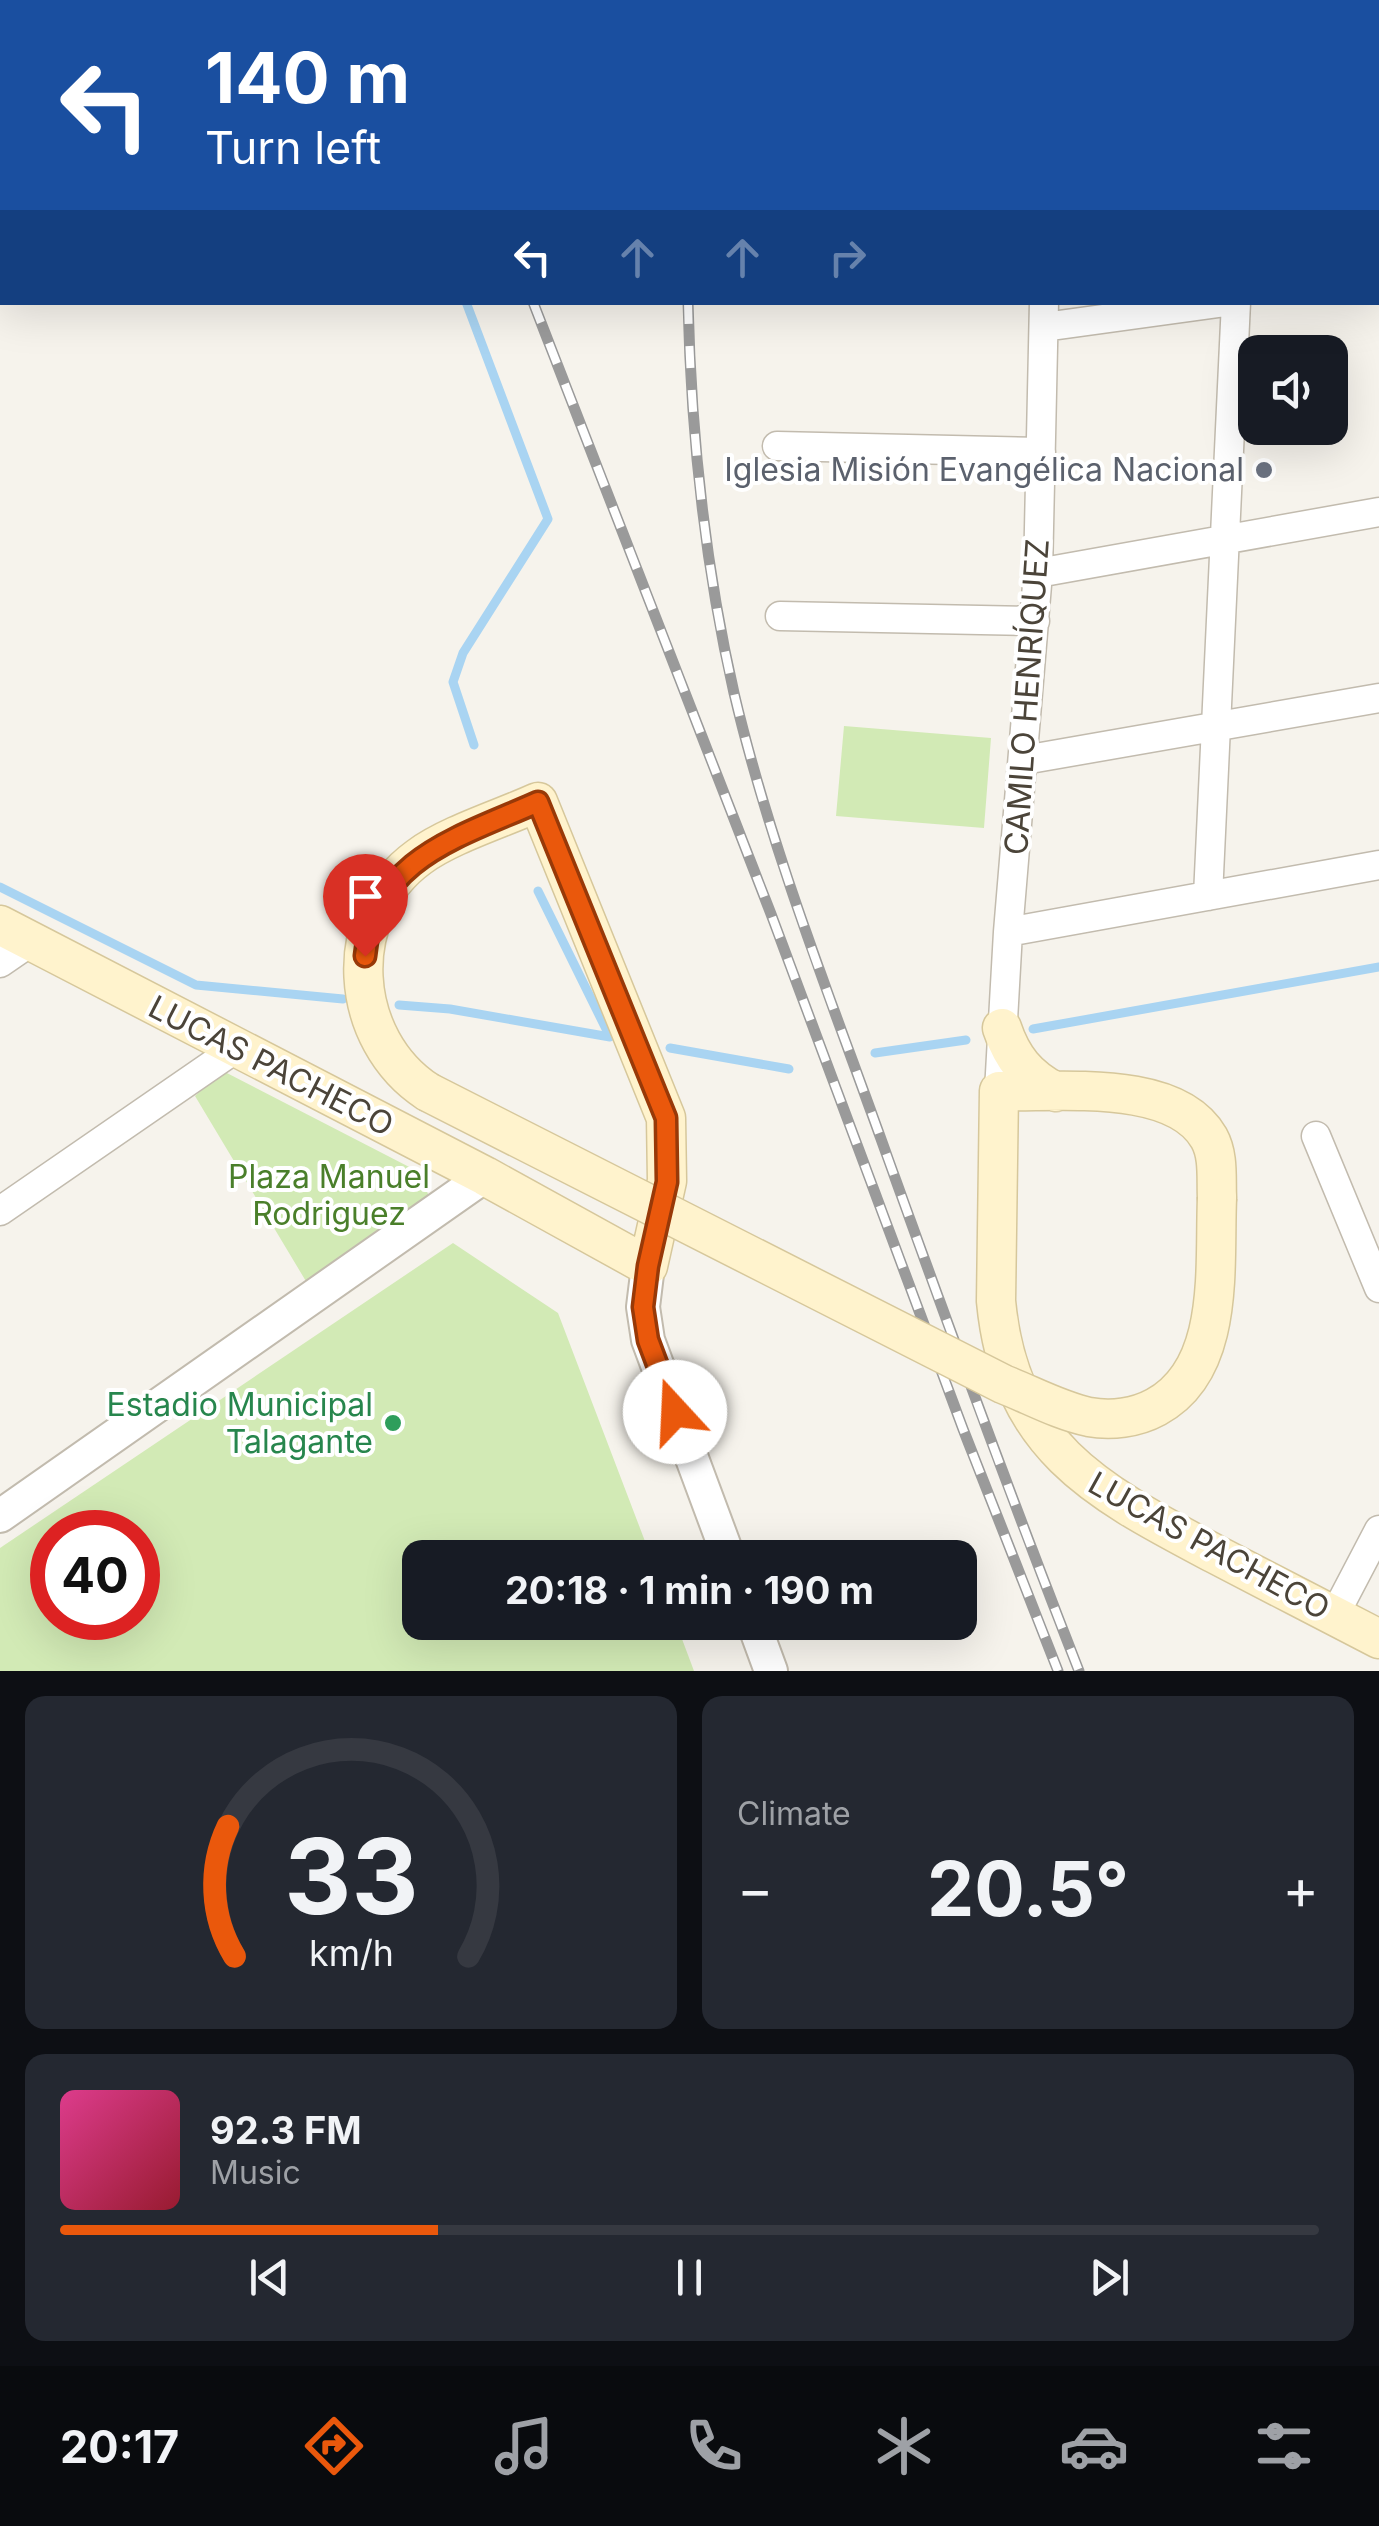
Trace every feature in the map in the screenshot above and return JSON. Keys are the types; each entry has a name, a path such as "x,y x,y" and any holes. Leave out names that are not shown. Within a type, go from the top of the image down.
{"main road":[{"name":"LUCAS PACHECO","path":"16,933 485,1176 648,1266 667,1182 666,1118 538,802 419,857 384,895 374,912 367,936 364,978 374,1029 395,1064 428,1092 1003,1384 1073,1413 1098,1418 1115,1419 1148,1410 1178,1392 1206,1348 1213,1285 1215,1154 1209,1138 1186,1113 1160,1101 1121,1094 999,1091 996,1302 998,1330 1015,1385 1044,1435 1084,1478 1153,1521 1379,1639"},
{"path":"998,1150 1016,1123 1056,1092 1028,1075 1002,1028"}],"street":[{"path":"1044,315 1184,305"},
{"path":"1208,896 1236,305"},
{"name":"CAMILO HENRÍQUEZ","path":"999,1091 1038,574 1044,315"},
{"path":"777,446 1041,452"},
{"path":"1038,574 1379,512"},
{"path":"780,616 1034,621"},
{"path":"1024,760 1379,698"},
{"path":"1008,932 1379,865"},
{"path":"0,964 16,933"},
{"path":"0,1211 236,1049"},
{"path":"1316,1136 1379,1288"},
{"path":"0,1516 485,1176"},
{"path":"648,1266 643,1307 648,1340 721,1540"},
{"path":"1334,1616 1379,1530"},
{"path":"760,1640 771,1671"}],"green space":[{"path":"844,726 991,738 984,828 836,816"},
{"name":"Plaza Manuel Rodriguez","path":"223,1071 417,1171 430,1198 310,1288 195,1096"},
{"name":"Estadio Municipal Talagante","path":"453,1243 558,1313 645,1540 402,1540 402,1640 682,1640 694,1671 0,1671 0,1548 30,1528 30,1640 160,1640 160,1510 56,1510"}],"waterway":[{"path":"467,305 548,519 463,653 453,682 474,745"},
{"path":"0,887 196,985 343,999"},
{"path":"538,891 610,1037"},
{"path":"1033,1029 1379,967"},
{"path":"399,1005 450,1009 610,1037"},
{"path":"875,1053 966,1040"},
{"path":"670,1048 789,1069"}],"railway":[{"path":"534,305 771,914 963,1429 1058,1671"},
{"path":"688,305 692,401 707,548 748,750 821,974 1079,1671"}],"place":[{"name":"Iglesia Misión Evangélica Nacional","path":"1264,470"},
{"name":"Estadio Municipal Talagante","path":"393,1423"}],"route":[{"path":"365,956 374,912 384,895 419,857 538,802 666,1118 667,1182 643,1307 648,1340 675,1412"}]}
